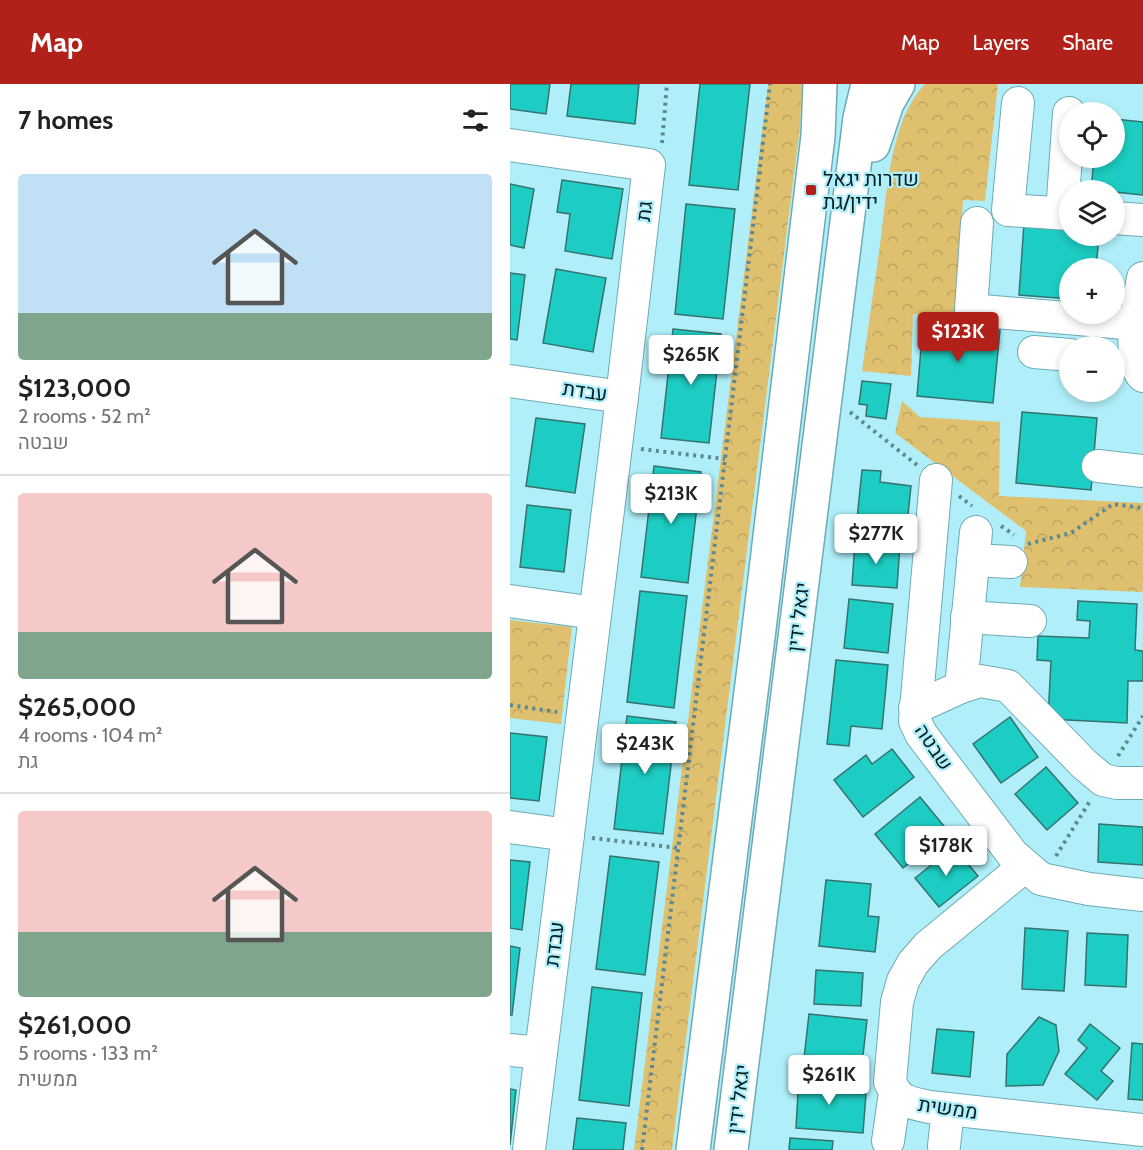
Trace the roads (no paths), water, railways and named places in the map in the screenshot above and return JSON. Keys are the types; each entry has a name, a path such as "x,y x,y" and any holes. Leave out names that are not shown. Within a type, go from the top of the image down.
{"main road":[{"name":"יגאל ידין","path":"693,1150 763,602 818,136 820,84"},
{"name":"יגאל ידין","path":"731,1150 860,118 868,84"},
{"path":"844,247 881,117 898,84"}],"street":[{"path":"1018,103 1008,210 1059,214"},
{"name":"גת","path":"510,145 649,165 622,397"},
{"path":"1125,219 1143,220"},
{"path":"977,223 971,310 1137,324"},
{"path":"1131,365 1143,278"},
{"path":"1034,352 1059,354"},
{"name":"עבדת","path":"510,381 622,397 529,1150"},
{"path":"1098,466 1143,471"},
{"name":"שבטה","path":"936,480 915,708 915,721 921,734 1013,855 1041,879 1089,889 1143,895"},
{"path":"961,687 968,617 981,531 1011,562"},
{"path":"510,601 595,613"},
{"path":"968,617 1030,621"},
{"path":"915,708 980,681 1008,686 1084,764 1103,780 1117,783 1143,783"},
{"path":"510,827 568,835"},
{"name":"ממשית","path":"1025,866 928,946 913,963 903,981 897,1002 890,1082 895,1093 905,1102 948,1109 1143,1130"},
{"path":"510,1050 541,1053"},
{"path":"888,1141 895,1093"},
{"path":"944,1146 948,1109"}],"place":[{"name":"שדרות יגאל ידין/גת","path":"811,190"}]}
